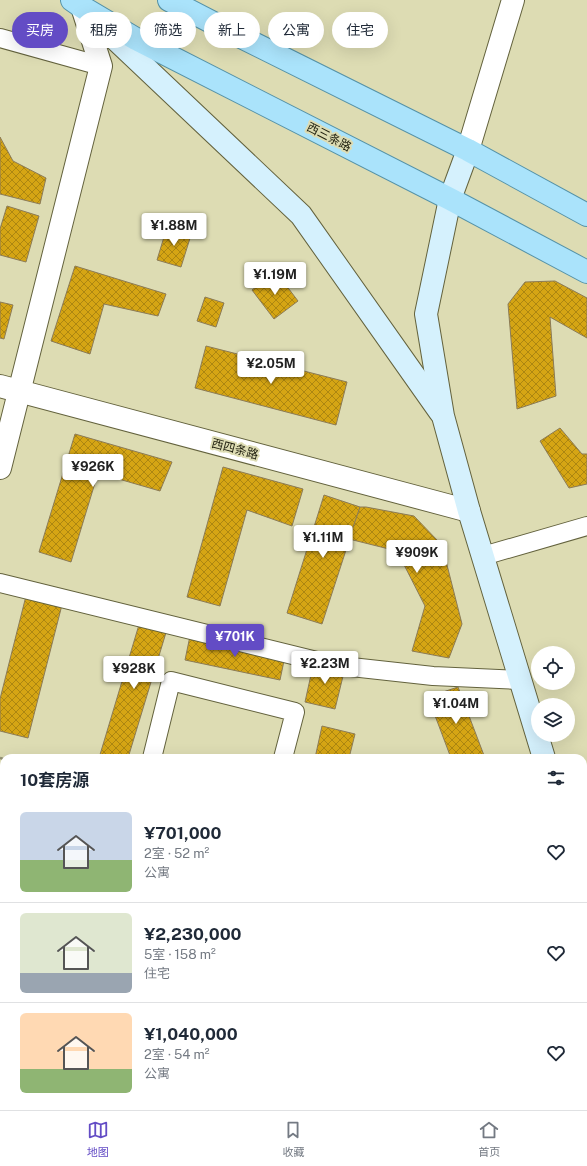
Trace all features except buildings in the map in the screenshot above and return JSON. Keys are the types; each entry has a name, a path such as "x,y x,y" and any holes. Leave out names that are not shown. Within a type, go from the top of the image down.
{"main road":[{"path":"169,0 468,150 587,216"},
{"path":"77,4 301,215 443,416"},
{"name":"西三条路","path":"77,4 136,39 450,199 587,272"},
{"path":"468,150 450,199 426,314 443,416 469,511 543,754"}],"street":[{"path":"468,150 513,0"},
{"path":"0,468 10,389 101,66 77,4"},
{"path":"0,38 101,66"},
{"name":"西四条路","path":"10,389 469,511"},
{"path":"483,556 587,526"},
{"path":"0,582 333,665 433,676 520,680"},
{"path":"153,754 171,681 295,712 284,754"}]}
